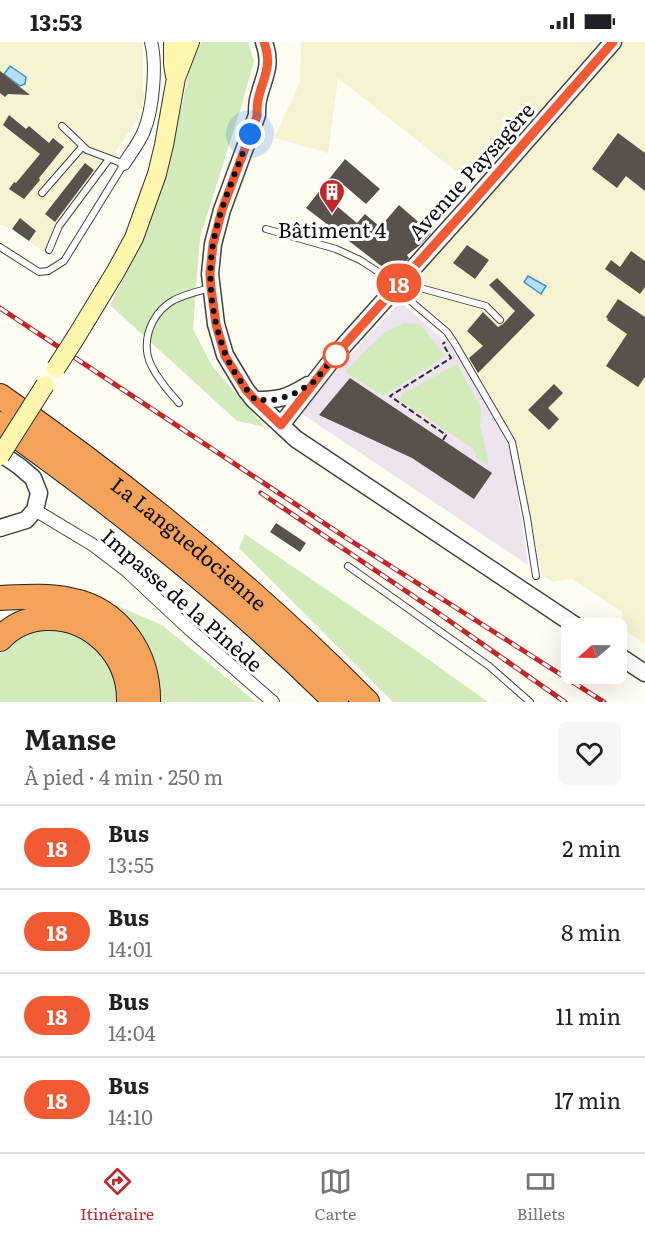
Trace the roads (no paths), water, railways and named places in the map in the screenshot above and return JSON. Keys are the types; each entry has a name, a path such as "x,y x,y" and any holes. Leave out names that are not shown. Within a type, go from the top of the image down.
{"highway":[{"name":"La Languedocienne","path":"0,396 91,462 183,535 296,633 368,702"},
{"name":"La Languedocienne","path":"0,424 114,508 209,586 272,641 336,702"},
{"path":"0,598 62,598 80,602 102,613 122,629 137,650 146,673 148,702"},
{"path":"0,639 13,628 35,619 60,618 76,622 99,635 116,654 127,678 129,702"}],"main road":[{"path":"173,42 173,64 176,78"},
{"path":"0,455 76,337 134,238 157,174 165,145 176,78 190,42"}],"street":[{"path":"124,164 144,131 152,101 154,54 151,42"},
{"path":"264,42 268,52 268,62 266,79 258,101 257,116 222,210 213,244 211,288 216,324 225,356 246,390 296,439 564,618"},
{"path":"257,116 267,104 275,79 278,61 273,42"},
{"name":"Avenue Paysagère","path":"281,425 338,352 400,286 613,42"},
{"name":"Avenue Paysagère","path":"255,400 273,400 292,395 314,382"},
{"path":"0,455 33,478 39,493 35,510 26,520 0,528"},
{"name":"Impasse de la Pinède","path":"35,510 93,545 127,571 273,702"},
{"path":"627,661 645,673"}],"lane":[{"path":"0,247 39,272 48,271 64,261 124,164 87,150 62,126"},
{"path":"42,194 83,146"},
{"path":"49,250 59,226 110,159"},
{"path":"266,229 336,249 360,260 400,286 407,298 451,337 512,442 536,576"},
{"path":"400,286 413,286 486,306 500,320"},
{"path":"178,403 161,381 147,352 149,331 155,317 163,308 181,297 211,288"},
{"path":"348,566 489,666 530,702"}],"water":[{"path":"10,66 26,77 25,84 20,86 4,74"},
{"path":"528,276 546,286 541,294 524,282"}],"railway":[{"path":"0,308 348,539 604,702"},
{"path":"261,493 565,702"}],"place":[{"name":"Bâtiment 4","path":"332,215"}]}
